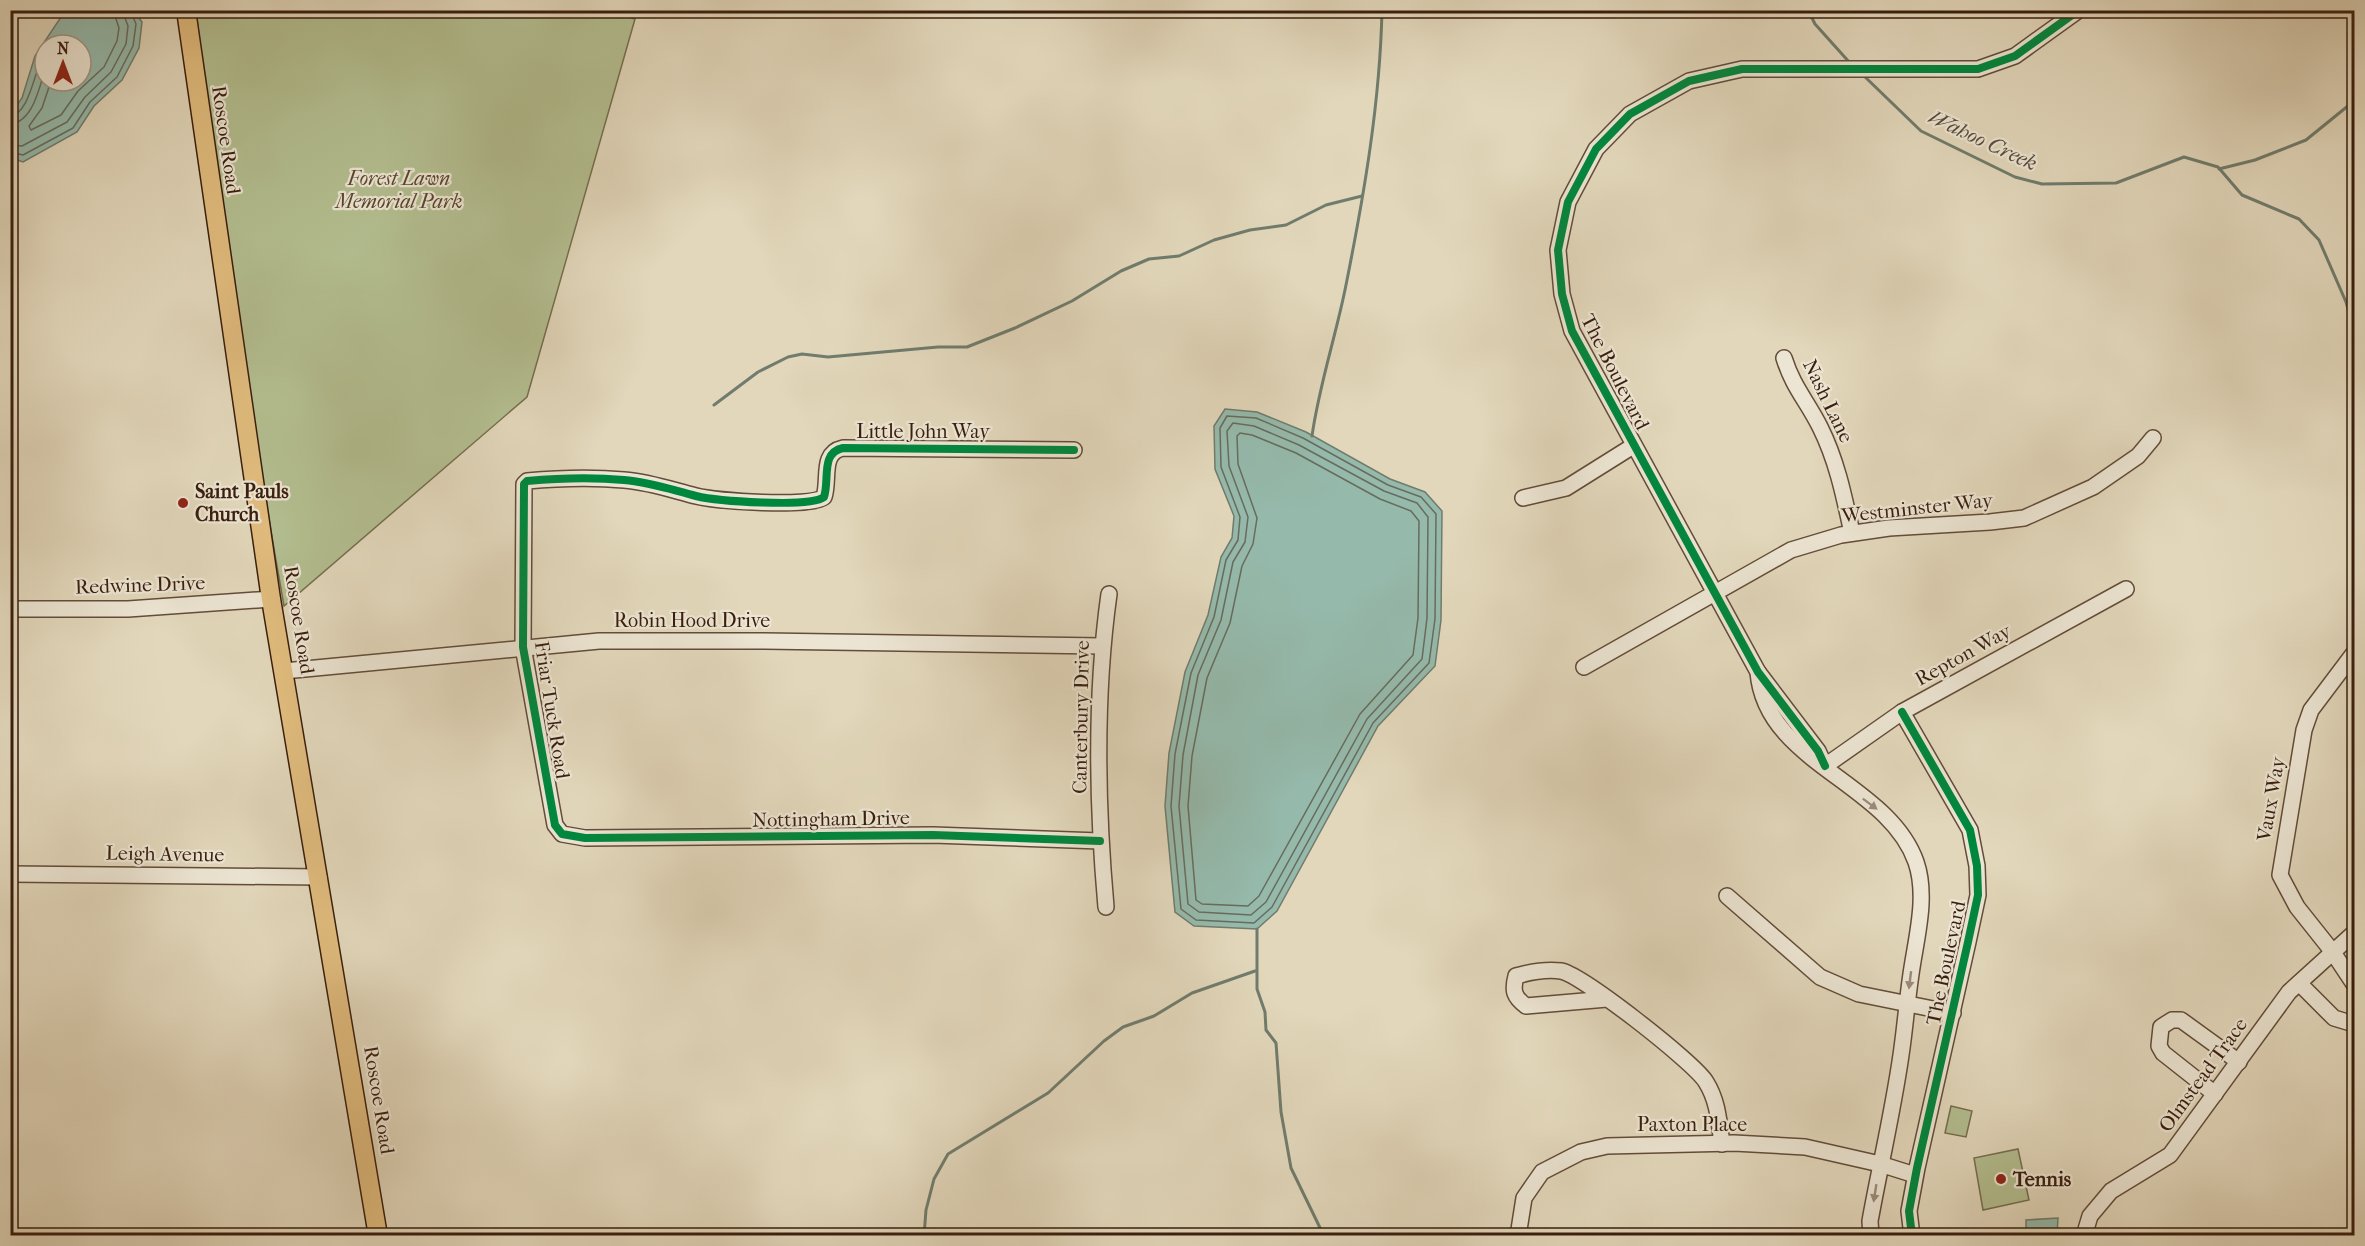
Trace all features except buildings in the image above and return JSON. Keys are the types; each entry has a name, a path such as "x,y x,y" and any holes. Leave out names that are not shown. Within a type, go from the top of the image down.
{"main road":[{"name":"Roscoe Road","path":"186,10 271,599 378,1236"}],"street":[{"name":"The Boulevard","path":"1871,1236 1870,1221 1901,1057 1922,890 1915,861 1887,817 1825,766 1818,751 1758,672 1572,331 1562,294 1558,250 1568,202 1596,149 1629,114 1689,81 1742,69 1978,69 2015,56 2079,10"},
{"name":"Nash Lane","path":"1784,358 1791,380 1820,426 1838,470 1852,533"},
{"name":"Westminster Way","path":"1584,667 1714,591 1791,550 1852,533 2024,518 2093,487 2138,456 2153,438"},
{"path":"1523,498 1566,488 1633,446"},
{"name":"Little John Way","path":"527,481 622,479 659,484 697,497 748,501 813,502 824,497 828,457 833,451 843,448 1074,450"},
{"name":"Friar Tuck Road","path":"527,481 524,484 523,647 555,825 562,834"},
{"name":"Repton Way","path":"1825,766 1902,712 2126,589"},
{"name":"Canterbury Drive","path":"1106,907 1100,841 1102,646 1109,594"},
{"name":"Redwine Drive","path":"10,609 128,609 271,599"},
{"name":"Robin Hood Drive","path":"284,671 599,641 1102,646"},
{"name":"Vaux Way","path":"2355,653 2312,710 2304,730 2280,875 2297,907 2355,984"},
{"name":"The Boulevard","path":"1902,712 1970,830 1977,866 1978,895 1915,1175 1909,1211 1912,1236"},
{"name":"Nottingham Drive","path":"562,834 585,838 933,835 1100,841"},
{"name":"Leigh Avenue","path":"10,874 319,877"},
{"path":"1727,896 1820,977 1858,994 1953,1013"},
{"name":"Olmstead Trace","path":"2084,1236 2090,1216 2111,1191 2170,1155 2299,983 2332,951 2355,933"},
{"path":"1607,999 1526,1006 1515,998 1513,987 1516,976 1535,971 1562,971 1571,974 1607,999 1684,1058 1705,1080 1716,1100 1722,1144"},
{"path":"2299,983 2334,1017 2355,1024"},
{"path":"2215,1094 2163,1053 2159,1046 2161,1027 2172,1020 2181,1020 2239,1062"},
{"name":"Paxton Place","path":"1518,1236 1524,1198 1542,1172 1581,1152 1607,1146 1722,1144 1805,1147 1880,1164 1915,1175"}],"green space":[{"name":"Forest Lawn Memorial Park","path":"603,10 635,19 527,397 284,606 236,309 196,11"},
{"path":"1951,1106 1972,1111 1966,1137 1945,1133"},
{"name":"Tennis","path":"2018,1149 2029,1200 1983,1210 1974,1158"}],"water":[{"path":"65,11 134,11 142,22 139,48 122,80 94,106 77,132 23,162 11,158 11,113 22,98 33,62 33,93 93,93 93,33 50,33"},
{"path":"1225,409 1257,412 1306,432 1390,479 1425,492 1442,511 1441,620 1435,666 1378,726 1277,911 1257,929 1194,926 1175,912 1165,806 1169,753 1185,672 1208,615 1221,557 1232,538 1234,516 1215,469 1214,426"},
{"path":"2058,1218 2057,1235 2026,1235 2026,1220"}],"waterway":[{"path":"1312,436 1346,285 1365,183 1378,80 1382,10"},
{"name":"Wahoo Creek","path":"1808,10 1815,24 1850,63"},
{"name":"Wahoo Creek","path":"1863,75 1921,131 2015,177 2042,184 2116,183 2184,157 2218,167 2242,195 2299,219 2319,240 2346,302 2354,329"},
{"path":"2219,169 2255,160 2306,140 2354,101"},
{"path":"714,405 758,372 788,357 802,354 828,357 938,347 967,347 1015,328 1072,301 1121,271 1149,259 1179,256 1214,240 1250,230 1286,225 1326,205 1362,196"},
{"path":"1257,929 1257,989 1265,1012 1266,1030 1276,1043 1281,1112 1291,1168 1324,1236"},
{"path":"924,1236 926,1210 934,1179 948,1154 1048,1093 1104,1041 1123,1027 1154,1016 1192,993 1255,971"}],"cycle path":[{"path":"1825,766 1818,751 1758,672 1572,331 1562,294 1558,250 1568,202 1596,149 1630,114 1689,81 1742,69 1978,69 2015,56 2079,10"},
{"path":"1074,450 843,448 831,455 828,461 824,497 801,502 707,498 643,482 612,479 576,478 527,481 524,484 523,647 555,825 562,834 585,838 933,835 1100,841"},
{"path":"1902,712 1970,830 1977,866 1978,895 1917,1168 1909,1211 1912,1236"}],"place":[{"name":"Saint Pauls Church","path":"183,503"},
{"name":"Tennis","path":"2001,1179"}]}
